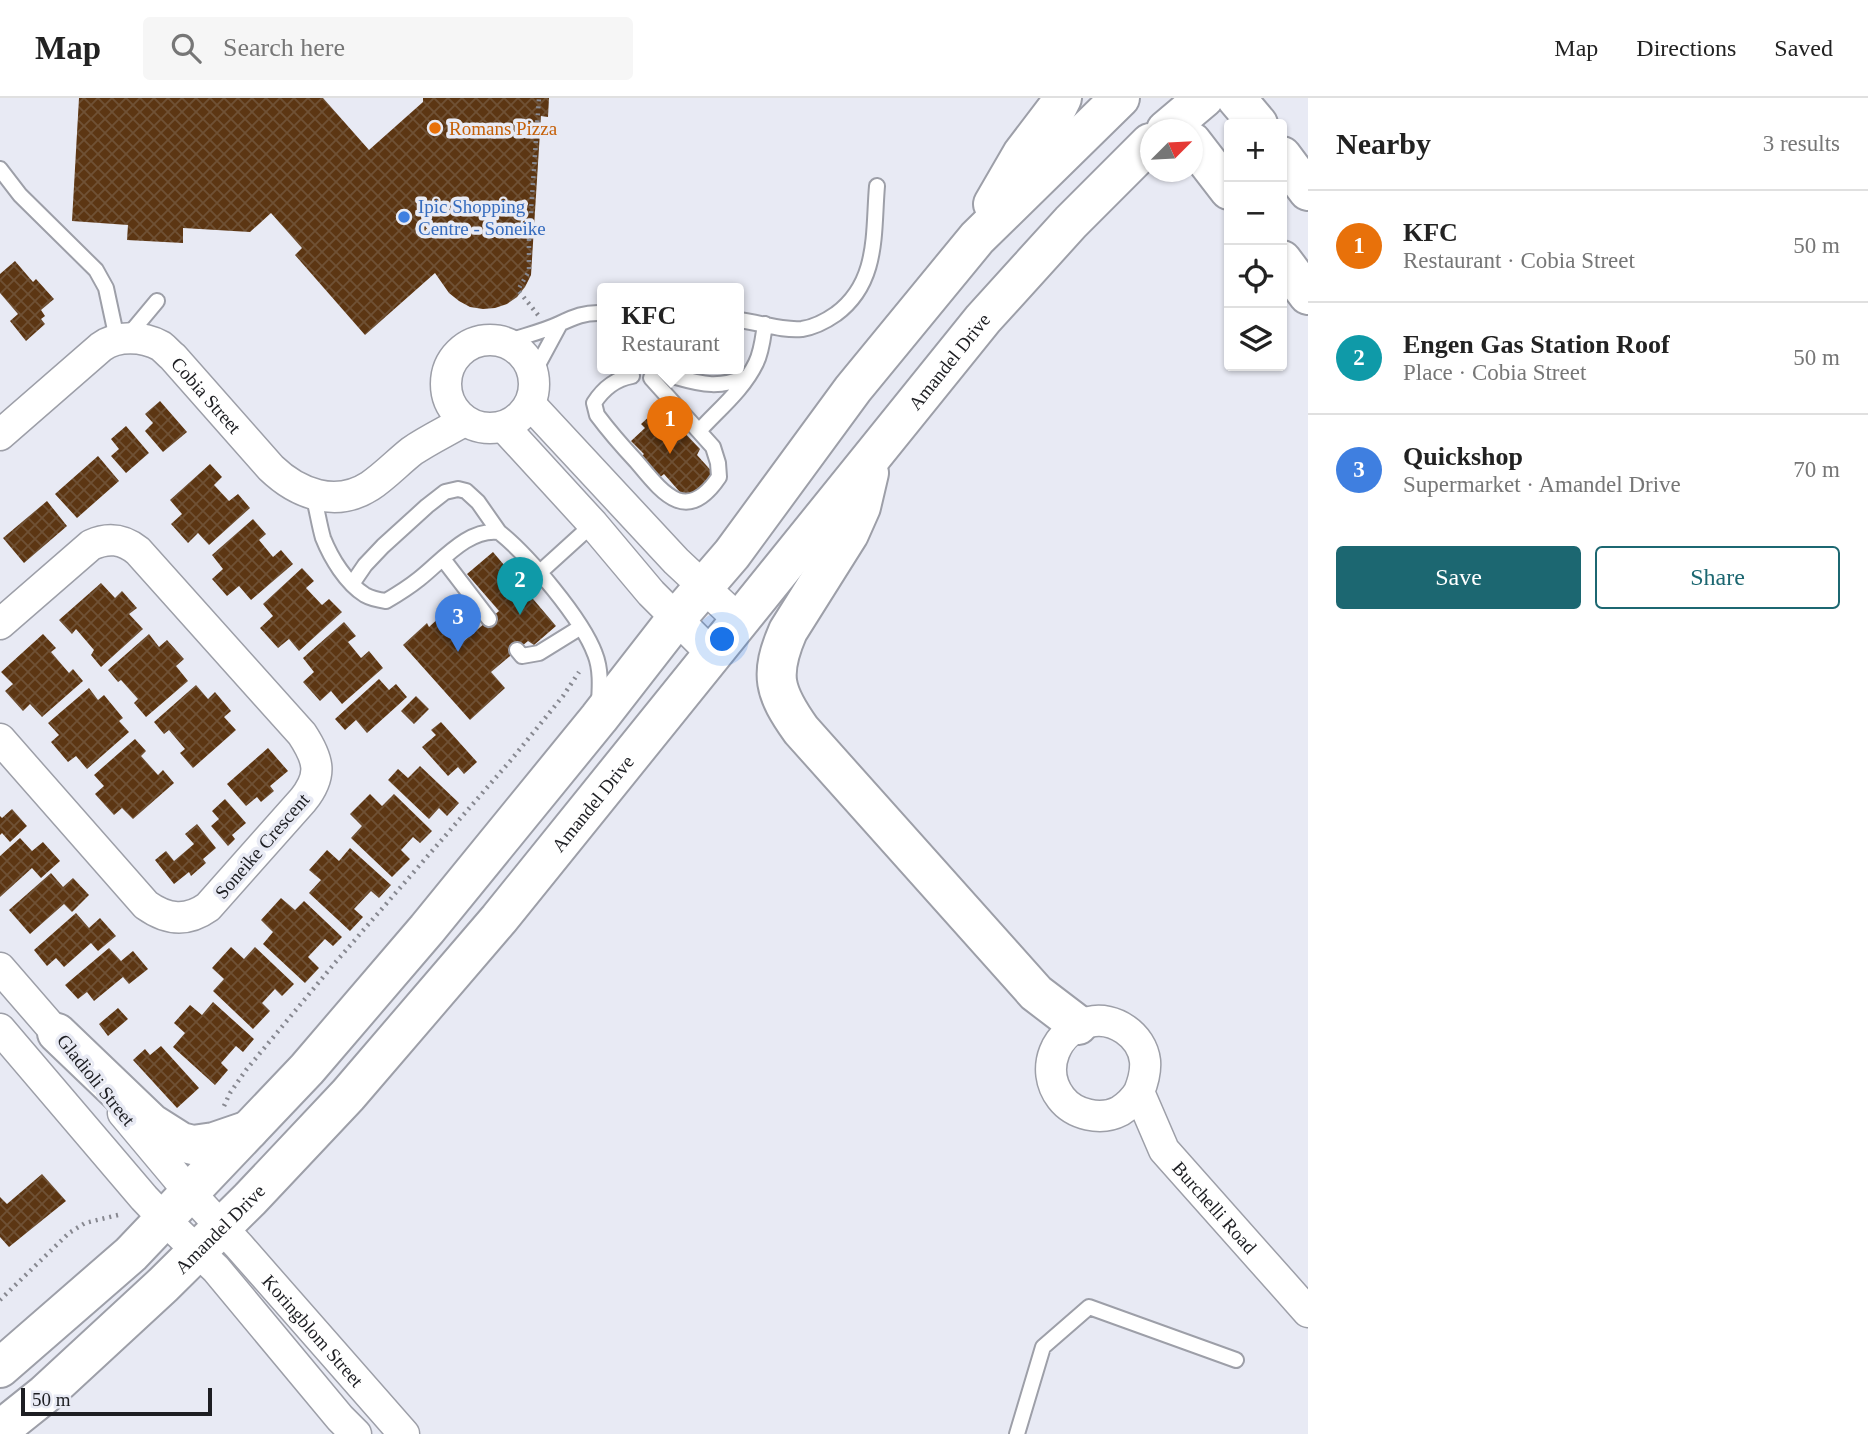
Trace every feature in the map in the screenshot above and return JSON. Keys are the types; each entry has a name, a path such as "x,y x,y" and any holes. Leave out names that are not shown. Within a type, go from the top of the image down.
{"street":[{"path":"977,238 1022,154 1062,98"},
{"path":"57,1033 151,1122 181,1142 193,1145 214,1142 374,993 599,718 676,619 732,554 853,389 977,238 1121,98"},
{"path":"1236,98 1254,119"},
{"name":"Amandel Drive","path":"0,1430 45,1394 163,1285 348,1095 499,919 983,319 1071,222 1140,157"},
{"path":"1203,157 1224,184"},
{"path":"1287,163 1308,191"},
{"path":"1287,267 1308,295"},
{"path":"0,435 90,356 108,342 121,339"},
{"name":"Cobia Street","path":"121,339 162,346 284,480 313,495 327,498 356,493 381,478 456,410"},
{"path":"477,341 506,342 528,361 532,389 524,414 504,427 477,427 456,410 446,384 448,370 454,358 477,341"},
{"path":"532,389 635,517 739,620"},
{"path":"504,427 593,524 651,593 713,655"},
{"path":"873,457 861,507 849,534 780,648 776,666 780,696 801,730 1036,993 1078,1025"},
{"name":"Soneike Crescent","path":"0,739 146,905 169,917 191,916 208,907 303,800 317,775 317,765 311,748 302,734 129,544 108,539 91,545 4,613"},
{"name":"Gladioli Street","path":"0,968 57,1033 177,1206"},
{"path":"1095,1021 1112,1022 1127,1030 1139,1043 1145,1059 1145,1076 1139,1092 1121,1110 1108,1115 1091,1116 1074,1110 1061,1099 1053,1083 1051,1066 1054,1049 1064,1035 1078,1025 1095,1021"},
{"name":"Gladioli Street","path":"0,1029 177,1206"},
{"name":"Burchelli Road","path":"1139,1092 1164,1150 1308,1312"},
{"path":"1108,1115 1164,1150"},
{"path":"0,1368 131,1254 177,1206 236,1121"},
{"path":"177,1206 209,1239"},
{"name":"Koringblom Street","path":"209,1239 216,1269 356,1434"},
{"name":"Koringblom Street","path":"209,1239 404,1434"}],"lane":[{"path":"0,169 20,195 96,270 106,288 121,339"},
{"path":"744,321 801,329 817,325 844,308 857,295 869,270 877,186"},
{"path":"121,339 157,300"},
{"path":"506,342 577,316 597,313"},
{"path":"532,389 559,324"},
{"path":"699,431 737,392 756,363 765,324"},
{"path":"632,376 605,389 594,402 597,415 662,492 680,501 694,500 719,477 717,455 713,447 651,378"},
{"path":"676,377 716,385 747,377"},
{"path":"352,584 365,565 427,506 445,492 458,489 466,491 478,502 499,532 539,573 581,627 595,653 598,666 599,718"},
{"path":"313,495 323,536 332,557 352,584 364,594 386,601 418,580 463,542 490,531 499,532"},
{"path":"539,573 593,524"},
{"path":"443,559 489,619"},
{"path":"517,650 522,656 540,653 581,627"},
{"path":"1017,1434 1044,1347 1090,1307 1236,1360"}],"path":[{"path":"538,315 518,290 529,271 529,226 539,98"},
{"path":"236,1121 230,1093 246,1070 511,760 581,670"},
{"path":"0,1300 69,1233 85,1223 126,1214"}],"building":[{"name":"Ipic Shopping Centre - Soneike","path":"79,98 323,98 369,150 423,102 423,98 549,98 548,117 541,116 531,275 517,297 507,304 483,309 470,307 459,301 449,293 435,273 365,335 295,255 302,248 271,213 250,232 183,228 183,243 127,240 128,225 72,221"},
{"path":"15,261 33,282 36,279 54,299 41,310 45,316 41,319 45,324 26,341 10,321 18,314 0,293 0,274"},
{"path":"160,401 187,432 163,452 145,431 153,423 145,414"},
{"path":"662,409 700,449 697,455 715,475 687,500 664,474 659,478 640,458 644,454 631,441 645,428 641,424 654,412 657,414"},
{"path":"126,426 149,453 126,473 111,456 119,449 111,439"},
{"path":"98,456 119,481 77,518 55,494"},
{"path":"210,464 222,477 214,485 229,501 238,494 250,508 209,545 198,533 188,543 171,524 182,514 170,500"},
{"path":"47,501 67,526 24,563 3,538"},
{"path":"253,519 266,534 259,540 273,557 281,550 293,564 251,600 239,586 227,596 212,579 223,569 212,555"},
{"path":"493,552 556,626 534,645 528,641 491,672 505,688 470,720 403,645 427,623 429,627 441,616 464,641 499,611 467,574"},
{"path":"302,568 314,581 306,588 322,605 329,599 342,612 299,651 289,639 278,648 260,628 273,616 263,604"},
{"path":"101,583 115,598 122,591 137,608 129,614 143,629 101,667 91,655 94,650 76,629 72,634 59,620"},
{"path":"344,622 356,636 348,642 361,658 369,651 383,668 342,704 331,691 320,701 303,682 314,672 303,658"},
{"path":"43,634 56,648 51,652 69,673 73,669 83,681 42,717 30,704 23,711 5,691 13,684 1,672"},
{"path":"149,634 159,647 167,640 184,659 176,666 188,681 146,717 134,703 138,699 108,670"},
{"path":"379,679 389,690 396,684 407,697 367,733 356,720 345,730 335,719"},
{"path":"196,685 208,699 215,692 231,711 224,717 236,730 193,768 180,753 185,749 169,730 164,734 154,722"},
{"path":"89,688 98,700 104,695 123,718 119,721 129,732 87,769 76,756 68,762 51,742 59,735 48,723"},
{"path":"416,696 429,709 414,724 401,711"},
{"path":"441,722 477,762 464,774 458,767 448,776 422,747 436,735 431,730"},
{"path":"135,739 146,751 141,756 158,775 163,770 174,783 133,819 122,808 114,815 95,794 104,786 94,775"},
{"path":"268,748 288,771 270,786 274,791 261,802 257,797 246,806 227,784"},
{"path":"420,766 459,803 447,816 439,808 429,819 388,780 398,769 408,778"},
{"path":"370,794 382,806 394,794 432,831 420,843 413,837 401,850 410,859 392,877 351,838 362,826 350,814"},
{"path":"225,799 246,823 232,835 235,839 228,846 211,826 219,819 212,811"},
{"path":"12,809 27,826 10,842 2,833 0,835 0,816 2,818"},
{"path":"197,824 216,848 203,859 206,863 191,876 189,872 174,884 155,860 166,851 174,861 194,844 185,834"},
{"path":"20,838 32,851 43,842 60,861 41,878 32,868 0,897 0,856"},
{"path":"350,848 391,885 379,898 371,891 354,909 363,917 350,931 309,893 321,880 309,870 327,850 339,861"},
{"path":"51,873 63,887 73,878 89,895 72,912 64,904 30,934 9,910"},
{"path":"281,898 295,910 304,901 342,937 333,946 325,939 308,957 319,968 305,983 263,944 273,932 261,920"},
{"path":"76,913 89,928 100,918 116,936 98,951 91,943 64,967 56,958 47,966 34,950"},
{"path":"231,947 244,959 255,947 294,984 282,996 275,989 262,1003 270,1011 253,1029 213,991 224,979 212,968"},
{"path":"109,948 121,961 133,951 148,969 129,984 123,977 94,1001 87,992 78,999 65,985"},
{"path":"213,1002 254,1039 243,1052 236,1046 221,1063 228,1070 215,1085 173,1047 185,1033 174,1023 190,1005 202,1015"},
{"path":"118,1008 128,1019 108,1036 99,1024"},
{"path":"161,1046 199,1088 177,1108 133,1060 145,1049 150,1055"},
{"path":"42,1174 66,1201 9,1247 0,1237 0,1197 7,1204"}],"place":[{"name":"Romans Pizza","path":"435,128"},
{"name":"Ipic Shopping Centre - Soneike","path":"404,217"},
{"name":"KFC","path":"670,454"},
{"name":"Engen Gas Station Roof","path":"520,615"},
{"name":"Quickshop","path":"458,652"}]}
